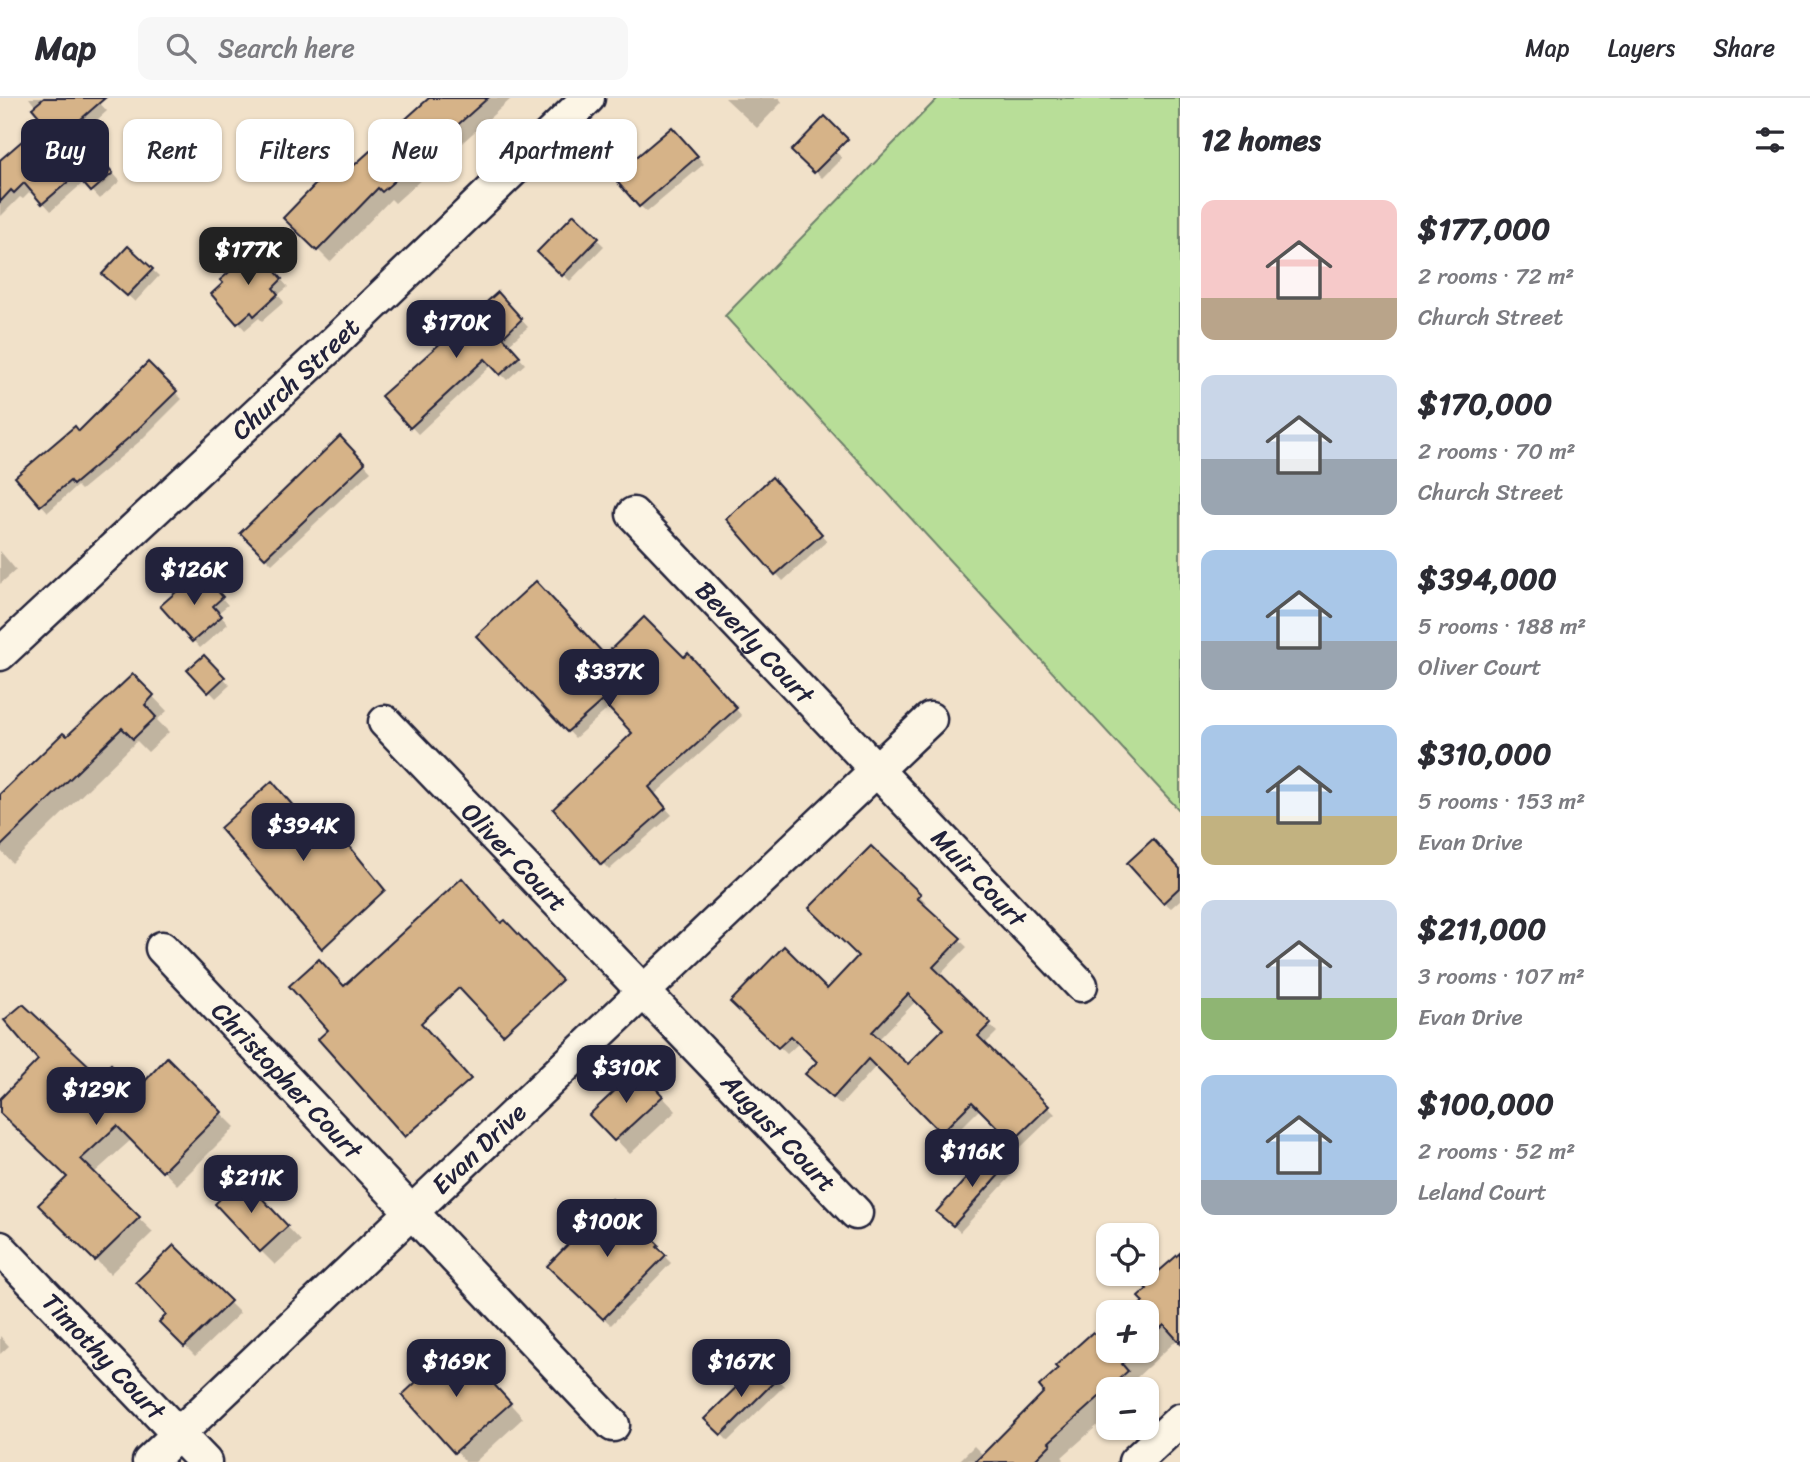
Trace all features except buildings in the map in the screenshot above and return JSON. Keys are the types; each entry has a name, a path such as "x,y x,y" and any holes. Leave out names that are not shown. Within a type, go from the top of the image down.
{"street":[{"name":"Church Street","path":"0,654 314,361 589,98"},
{"name":"Beverly Court","path":"633,514 876,770"},
{"name":"Evan Drive","path":"149,1462 930,719"},
{"name":"Oliver Court","path":"385,722 644,992"},
{"name":"Muir Court","path":"876,770 1080,985"},
{"name":"Christopher Court","path":"162,948 613,1425"},
{"name":"August Court","path":"644,992 856,1213"},
{"name":"Timothy Court","path":"0,1248 205,1462"},
{"path":"1135,1462 1180,1420"}],"green space":[{"path":"938,98 1180,98 1180,811 725,316"}]}
